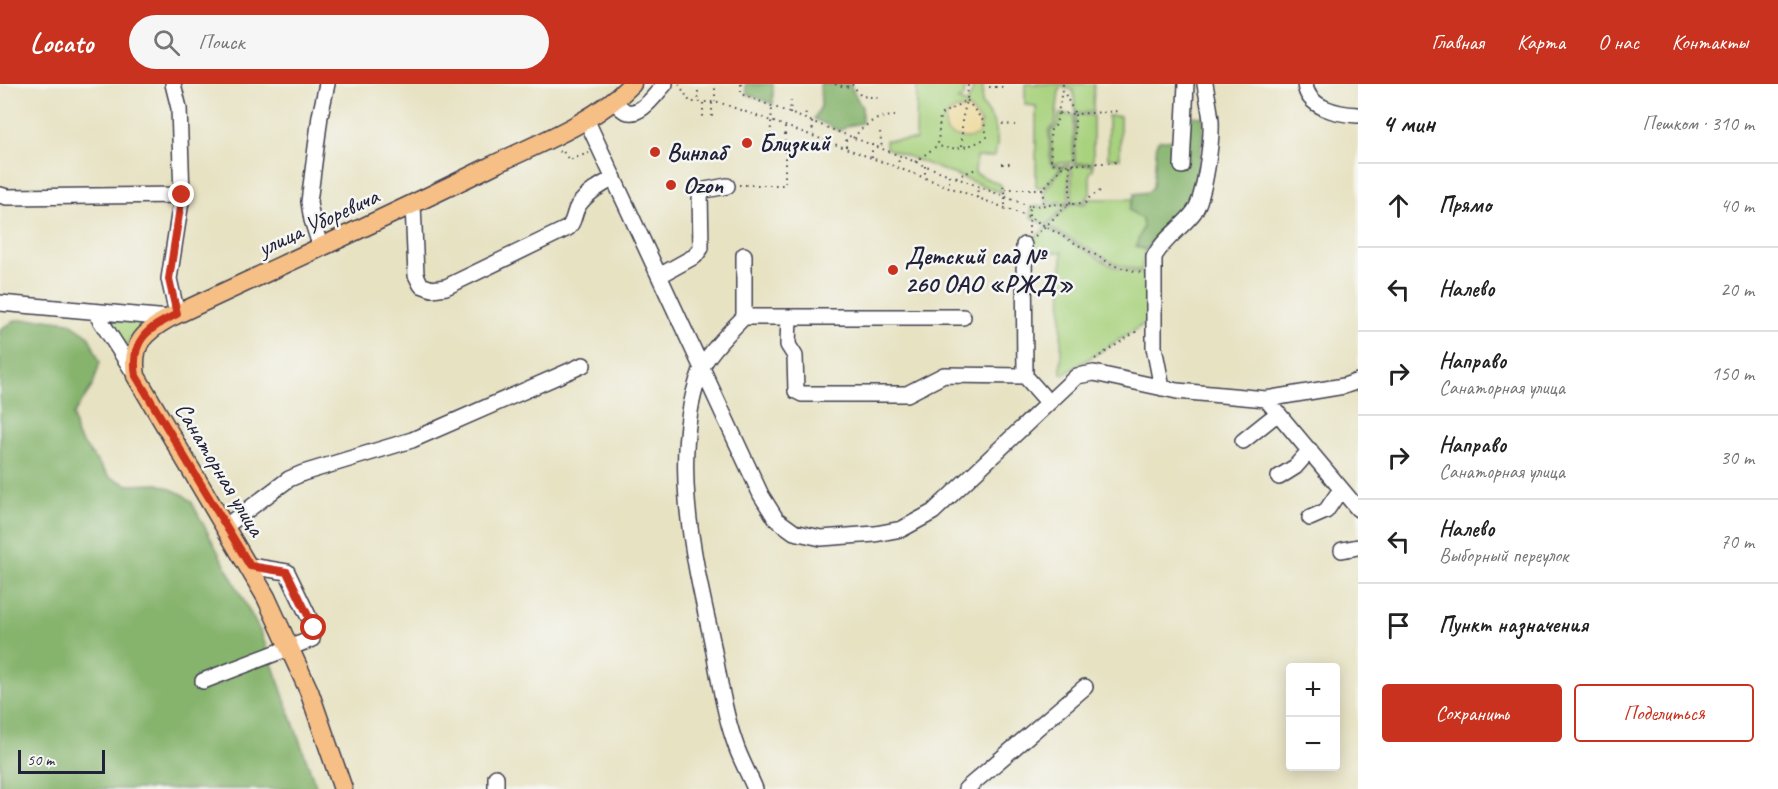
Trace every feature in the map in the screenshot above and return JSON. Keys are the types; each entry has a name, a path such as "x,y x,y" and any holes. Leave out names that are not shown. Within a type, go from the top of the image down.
{"main road":[{"name":"улица Уборевича","path":"173,316 321,248 586,119 614,101 632,84"},
{"path":"136,376 133,359 138,343 151,329 173,316"},
{"name":"Санаторная улица","path":"136,376 250,566 266,597 309,691 343,789"}],"street":[{"path":"173,84 179,108 182,195 169,279 173,316"},
{"path":"321,248 309,202 320,116 327,84"},
{"path":"614,101 626,111 635,112 641,109 664,84"},
{"path":"1182,166 1186,84"},
{"path":"1162,388 1156,362 1154,257 1158,249 1183,226 1196,208 1204,184 1211,122 1205,84"},
{"path":"1305,84 1305,91 1316,103 1335,113 1358,115"},
{"path":"586,119 761,495 776,519 794,532 821,538 875,534 903,529 933,512 1077,376 1094,373 1162,388 1266,399 1344,386 1358,381"},
{"path":"413,204 416,275 422,285 432,289 446,287 568,228 574,222 577,207 595,189 614,178"},
{"path":"659,276 695,256 701,248 700,193 730,186"},
{"path":"0,195 7,197 182,195"},
{"path":"1024,245 1025,376 1048,402"},
{"path":"744,255 744,317"},
{"name":"улица Уборевича","path":"0,303 95,312 173,316"},
{"path":"95,312 136,376"},
{"path":"755,789 735,742 721,689 696,573 688,517 688,420 702,367 728,333 744,317 963,317"},
{"path":"789,317 788,345 795,356 794,385 796,391 802,394 907,394 915,392 937,377 944,375 1025,376"},
{"path":"226,526 289,479 412,440 583,365"},
{"path":"1266,399 1358,509"},
{"path":"1243,441 1278,413"},
{"path":"1279,477 1295,467 1310,450"},
{"path":"1310,518 1326,511 1341,489"},
{"path":"1342,550 1358,547"},
{"path":"202,681 312,639 314,628 287,572 250,566"},
{"path":"966,789 1085,687"}],"path":[{"path":"679,84 690,102 713,102 813,135 1005,210 1029,217 1114,266 1141,273"},
{"path":"741,84 741,94 1029,206 1085,203 1100,191"},
{"path":"835,84 845,87 852,85 861,96 880,98"},
{"path":"962,146 962,120 968,84"},
{"path":"1063,84 1056,125 1050,131 1052,164 1120,162"},
{"path":"989,87 1003,87"},
{"path":"712,118 715,88"},
{"path":"1029,206 1029,242 1070,203 1075,114 1062,90"},
{"path":"698,91 698,102"},
{"path":"790,114 791,97"},
{"path":"915,162 938,145 940,115 967,100"},
{"path":"938,145 947,148 976,144 987,137 984,122 967,100"},
{"path":"703,102 704,118"},
{"path":"770,141 772,106"},
{"path":"805,120 806,110"},
{"path":"1058,112 1075,114 1120,111"},
{"path":"853,138 864,126 880,116 895,116"},
{"path":"813,122 813,135"},
{"path":"1002,124 1015,125"},
{"path":"730,186 785,185 785,126"},
{"path":"879,132 882,149"},
{"path":"846,135 846,148"},
{"path":"872,145 872,158"},
{"path":"551,155 562,150 567,159 573,160 600,148"},
{"path":"898,169 899,156"},
{"path":"1002,165 1014,165"},
{"path":"1043,204 1043,189 1064,165"},
{"path":"925,166 925,179"},
{"path":"956,177 976,169"},
{"path":"949,175 950,188"},
{"path":"977,199 978,186"},
{"path":"1005,210 1003,186 1005,189 1043,189"},
{"path":"1077,376 1084,367 1147,325 1154,325"}],"green space":[{"path":"745,84 773,84 773,104 747,94"},
{"path":"820,84 849,84 862,107 862,123 847,126 840,131 814,119 821,106"},
{"path":"917,84 965,84 964,97 957,100 967,104 973,90 970,84 983,84 982,104 996,129 997,144 993,157 976,157 975,173 1001,185 1002,193 886,148 886,140 916,140"},
{"path":"1025,84 1062,84 1055,125 1049,130 1050,162 1053,166 1062,166 1044,187 1036,187 1036,106 1025,105"},
{"path":"1064,84 1094,84 1093,112 1076,113 1073,90 1064,88"},
{"path":"1060,114 1074,115 1073,162 1054,164 1051,131 1057,127"},
{"path":"1076,115 1093,115 1093,163 1075,163"},
{"path":"1108,116 1120,116 1120,158 1108,158"},
{"path":"1191,116 1203,117 1204,125 1197,180 1189,205 1158,241 1153,239 1146,250 1136,246 1143,227 1142,219 1129,210 1134,194 1148,192 1153,187 1157,142 1181,139"},
{"path":"1069,165 1069,202 1045,202 1045,190 1064,166"},
{"path":"1072,165 1093,165 1093,170 1090,172 1090,194 1084,202 1072,202"},
{"path":"1090,199 1134,199 1129,210 1142,219 1143,227 1136,246 1146,250 1141,271 1115,264 1048,226 1071,204 1085,204"},
{"path":"1068,204 1046,225 1031,217 1031,207"},
{"path":"1046,227 1114,267 1149,275 1149,321 1063,375 1061,373 1062,252 1031,252 1031,242"},
{"path":"46,319 69,322 88,335 100,362 93,385 73,415 77,436 109,477 128,485 159,484 182,494 191,501 261,633 317,789 0,789 0,329 17,320"},
{"path":"109,320 144,323 130,338 126,348"}],"sand":[{"path":"970,109 981,123 979,134 963,138 947,132 946,117 950,112"}],"place":[{"name":"Близкий","path":"747,143"},
{"name":"Винлаб","path":"655,152"},
{"name":"Ozon","path":"671,185"},
{"name":"Детский сад № 260 ОАО «РЖД»","path":"893,270"}],"route":[{"path":"182,195 169,279 177,314 151,329 138,343 133,359 136,376 250,566 287,572 314,628"}]}
